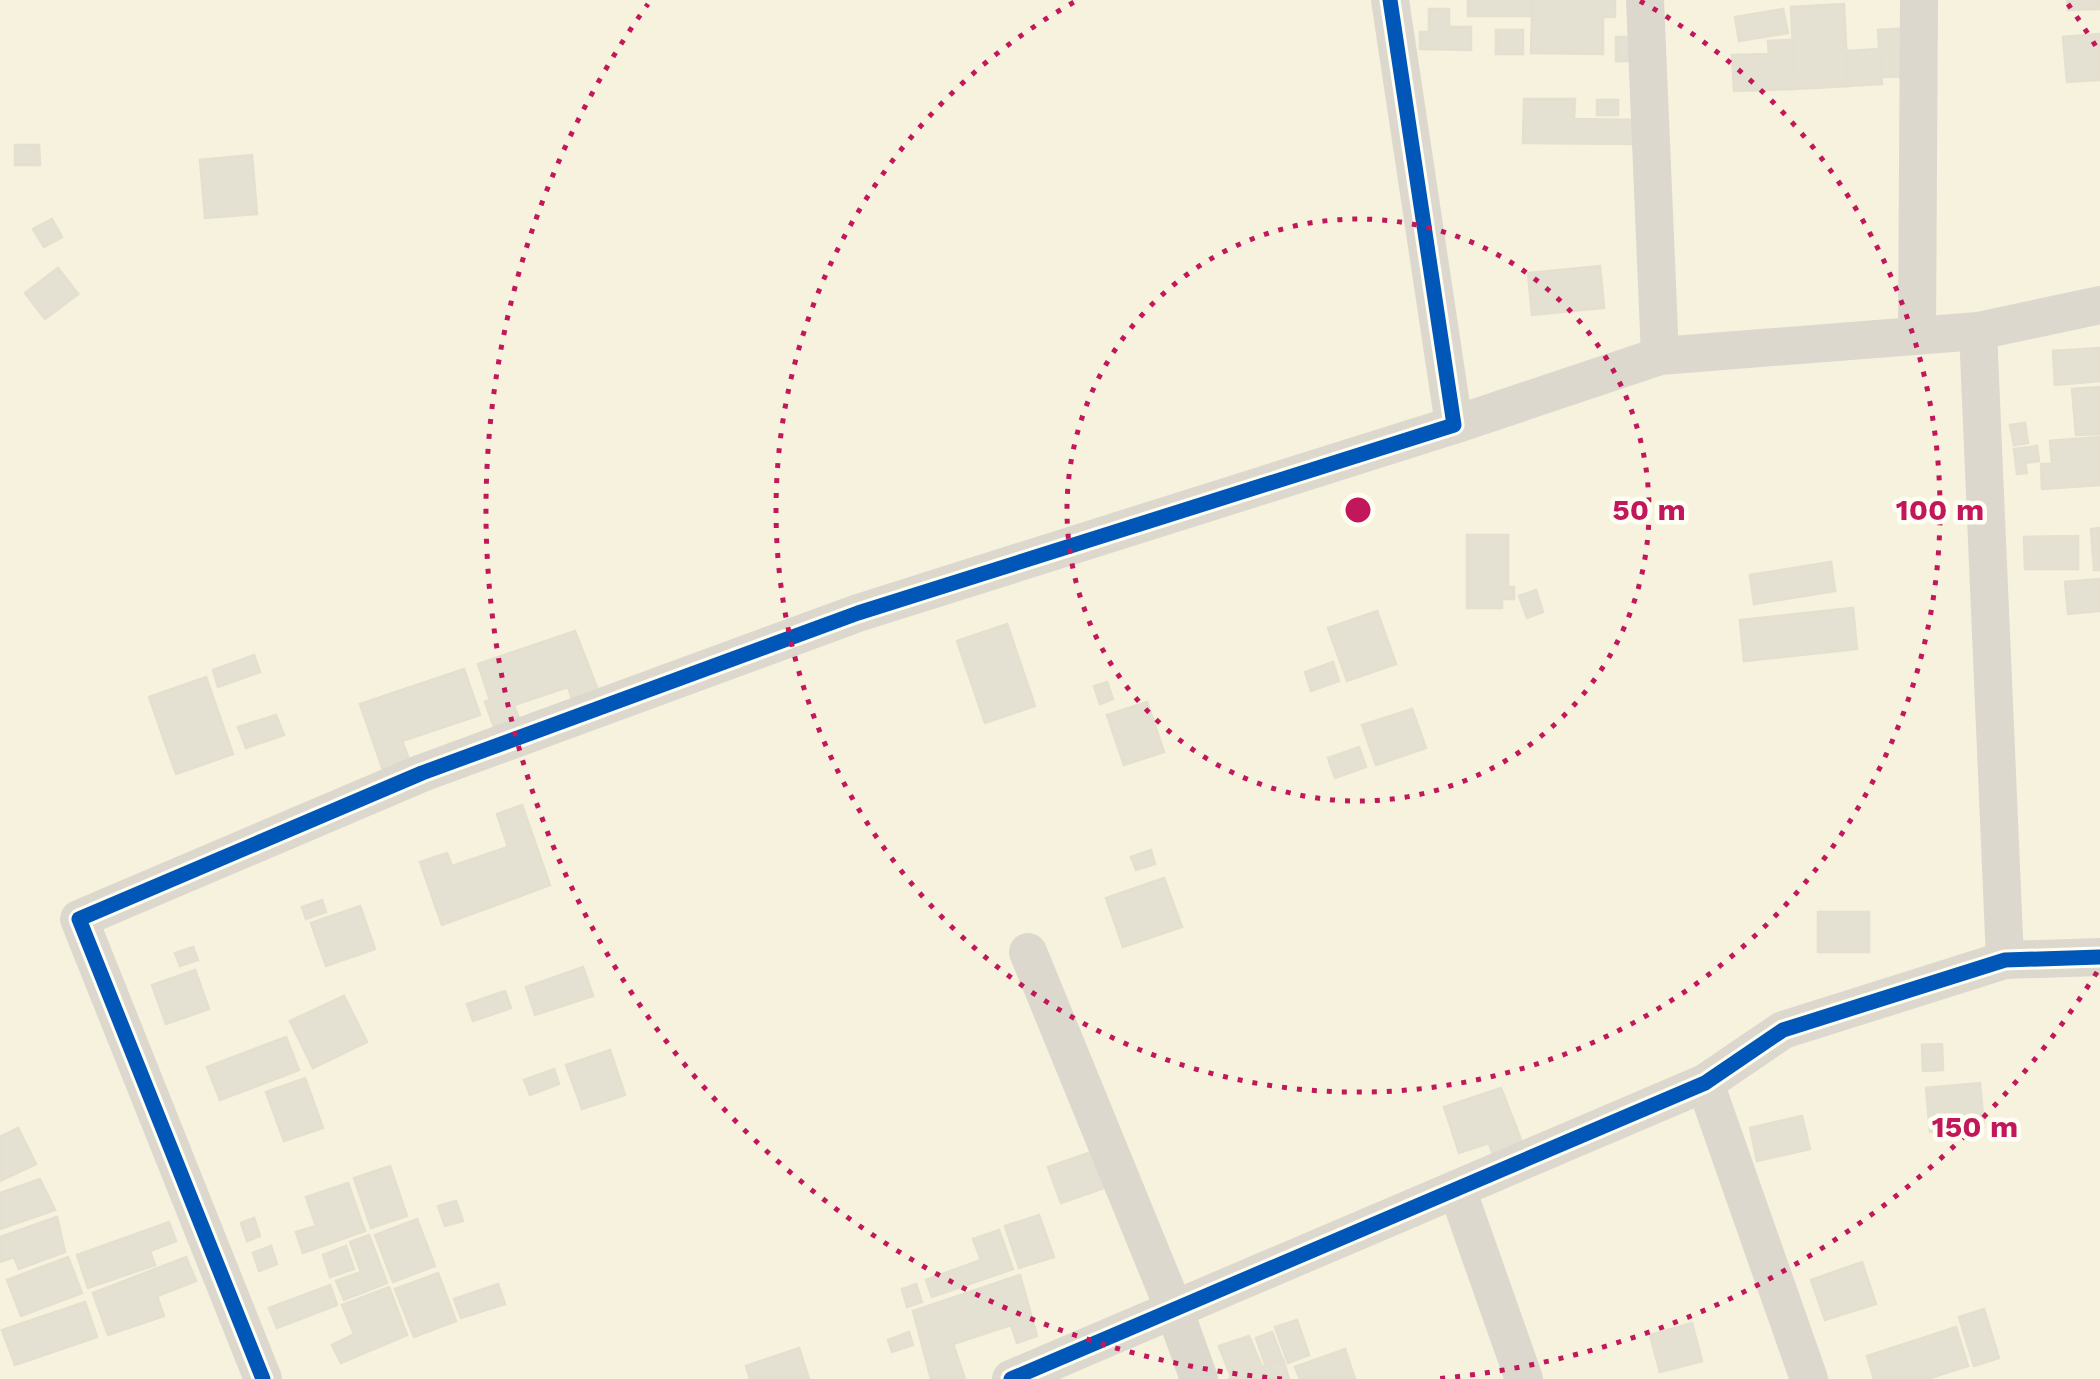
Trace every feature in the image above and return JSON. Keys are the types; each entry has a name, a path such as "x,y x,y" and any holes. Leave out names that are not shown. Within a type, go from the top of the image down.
{"street":[{"path":"1390,0 1454,425"},
{"path":"1646,0 1660,356"},
{"path":"1917,335 1920,0"},
{"path":"263,1379 79,919 422,773 858,613 1660,356 1978,331 2100,306"},
{"path":"1978,331 2004,960"},
{"path":"1028,952 1199,1379"},
{"path":"1010,1379 1705,1083 1783,1030 2004,960 2100,957"},
{"path":"1705,1083 1808,1379"},
{"path":"1456,1189 1524,1379"}],"shaded area":[{"path":"0,0 2100,0 2100,1379 0,1379"}],"building":[{"path":"1468,0 1532,0 1532,16 1468,16"},
{"path":"1532,0 1615,0 1615,17 1532,16"},
{"path":"2067,0 2100,0 2100,9 2068,10"},
{"path":"1844,4 1848,86 1795,89 1791,7"},
{"path":"1429,9 1449,9 1449,27 1471,27 1471,50 1420,49 1420,32 1429,32"},
{"path":"1783,9 1788,33 1739,41 1735,17"},
{"path":"1532,16 1603,17 1603,54 1531,53"},
{"path":"1911,28 1914,76 1881,77 1878,30"},
{"path":"1496,30 1523,30 1523,54 1496,54"},
{"path":"2100,34 2100,80 2067,82 2063,37"},
{"path":"1616,37 1641,37 1641,61 1616,61"},
{"path":"1792,40 1795,89 1734,91 1732,55 1769,54 1768,41"},
{"path":"1880,49 1882,84 1848,86 1847,51"},
{"path":"1524,99 1575,99 1574,119 1640,120 1640,144 1523,143"},
{"path":"1597,100 1618,100 1618,115 1597,115"},
{"path":"15,145 39,145 40,165 15,165"},
{"path":"252,155 257,214 205,218 200,160"},
{"path":"52,219 62,237 44,247 33,229"},
{"path":"1600,266 1604,308 1532,315 1528,273"},
{"path":"58,268 78,294 45,319 25,293"},
{"path":"2100,348 2100,381 2055,385 2053,351"},
{"path":"2100,387 2100,434 2076,435 2072,389"},
{"path":"2025,423 2028,443 2014,445 2010,425"},
{"path":"2100,437 2100,485 2042,489 2041,464 2052,464 2050,441"},
{"path":"2037,446 2039,461 2025,463 2027,473 2017,474 2014,449"},
{"path":"2100,528 2100,570 2094,570 2091,529"},
{"path":"1467,535 1508,535 1508,587 1514,587 1514,599 1502,599 1502,608 1467,608"},
{"path":"2078,536 2078,569 2025,569 2024,537"},
{"path":"1831,562 1835,591 1754,604 1750,575"},
{"path":"2100,579 2100,611 2068,614 2065,582"},
{"path":"1536,590 1543,612 1527,618 1519,596"},
{"path":"1853,608 1857,649 1744,661 1740,620"},
{"path":"1377,611 1396,664 1347,681 1328,628"},
{"path":"1007,624 1035,706 985,723 957,641"},
{"path":"575,631 601,698 575,707 568,687 514,705 523,730 498,738 485,702 490,700 478,664"},
{"path":"254,655 260,672 218,687 213,670"},
{"path":"1333,662 1339,681 1311,691 1305,672"},
{"path":"464,669 480,715 402,741 411,764 384,773 360,704"},
{"path":"206,677 233,754 176,774 149,697"},
{"path":"1107,682 1113,699 1100,704 1094,686"},
{"path":"1147,702 1164,752 1124,765 1107,715"},
{"path":"1412,709 1426,748 1376,765 1362,725"},
{"path":"276,715 284,735 246,748 238,727"},
{"path":"1359,747 1366,767 1335,778 1328,758"},
{"path":"522,805 550,885 442,925 420,862 447,853 452,866 508,847 497,814"},
{"path":"1151,850 1155,864 1136,870 1131,857"},
{"path":"1164,878 1182,927 1123,947 1106,898"},
{"path":"322,900 326,912 306,919 302,907"},
{"path":"360,906 375,949 326,966 311,923"},
{"path":"1818,912 1869,912 1869,952 1818,952"},
{"path":"193,947 198,960 180,966 175,953"},
{"path":"583,967 593,996 535,1015 526,987"},
{"path":"195,970 209,1009 166,1024 152,985"},
{"path":"505,991 511,1008 473,1021 467,1004"},
{"path":"344,996 367,1042 313,1068 290,1021"},
{"path":"286,1037 299,1070 220,1100 207,1067"},
{"path":"1942,1044 1943,1070 1923,1071 1922,1045"},
{"path":"610,1050 625,1095 582,1109 566,1065"},
{"path":"554,1069 559,1084 530,1095 524,1080"},
{"path":"305,1078 323,1128 284,1141 266,1092"},
{"path":"1980,1083 1984,1127 1930,1132 1926,1088"},
{"path":"1501,1088 1525,1150 1495,1161 1489,1143 1459,1153 1444,1107"},
{"path":"1802,1116 1810,1149 1757,1161 1750,1128"},
{"path":"18,1128 36,1164 0,1181 0,1137"},
{"path":"1100,1149 1113,1185 1061,1203 1048,1167"},
{"path":"390,1166 407,1216 371,1228 354,1178"},
{"path":"40,1179 55,1210 0,1229 0,1193"},
{"path":"348,1183 365,1231 303,1253 296,1232 316,1226 306,1197"},
{"path":"456,1201 463,1221 445,1226 438,1206"},
{"path":"1039,1215 1054,1257 1019,1268 1005,1226"},
{"path":"57,1217 65,1252 19,1269 14,1257 0,1262 0,1237"},
{"path":"254,1218 260,1236 247,1241 241,1223"},
{"path":"417,1219 435,1266 393,1282 375,1235"},
{"path":"169,1222 176,1241 150,1251 155,1265 88,1288 77,1255"},
{"path":"999,1230 1013,1269 932,1297 926,1280 981,1260 973,1239"},
{"path":"369,1235 387,1283 344,1300 336,1281 361,1272 350,1242"},
{"path":"271,1246 277,1264 259,1271 253,1253"},
{"path":"346,1246 354,1269 330,1277 323,1255"},
{"path":"68,1257 82,1293 21,1316 7,1280"},
{"path":"186,1257 196,1281 157,1296 164,1316 108,1335 93,1293"},
{"path":"1862,1262 1876,1304 1825,1320 1811,1280"},
{"path":"438,1273 456,1321 414,1337 395,1289"},
{"path":"1020,1275 1037,1336 1017,1343 1011,1325 953,1344 965,1379 931,1379 913,1311"},
{"path":"498,1284 505,1304 461,1318 454,1299"},
{"path":"916,1284 922,1302 907,1307 902,1289"},
{"path":"330,1285 337,1305 277,1328 269,1308"},
{"path":"389,1287 407,1335 341,1363 332,1345 354,1334 342,1305"},
{"path":"85,1302 97,1337 15,1365 2,1330"},
{"path":"1984,1309 1999,1358 1974,1366 1959,1317"},
{"path":"1297,1320 1309,1355 1288,1363 1275,1327"},
{"path":"1692,1323 1702,1361 1660,1372 1650,1335"},
{"path":"1956,1327 1968,1366 1927,1379 1874,1379 1867,1356"},
{"path":"909,1332 913,1345 892,1352 888,1340"},
{"path":"1272,1332 1282,1358 1265,1364 1256,1338"},
{"path":"1249,1336 1262,1367 1283,1359 1289,1379 1229,1379 1219,1346"},
{"path":"799,1348 809,1379 750,1379 746,1366"},
{"path":"1345,1349 1355,1379 1300,1379 1295,1367"}],"cycle path":[{"path":"263,1379 79,919 422,773 858,613 1454,425 1390,0"},
{"path":"1011,1379 1705,1083 1783,1030 2005,960 2100,957"}]}
